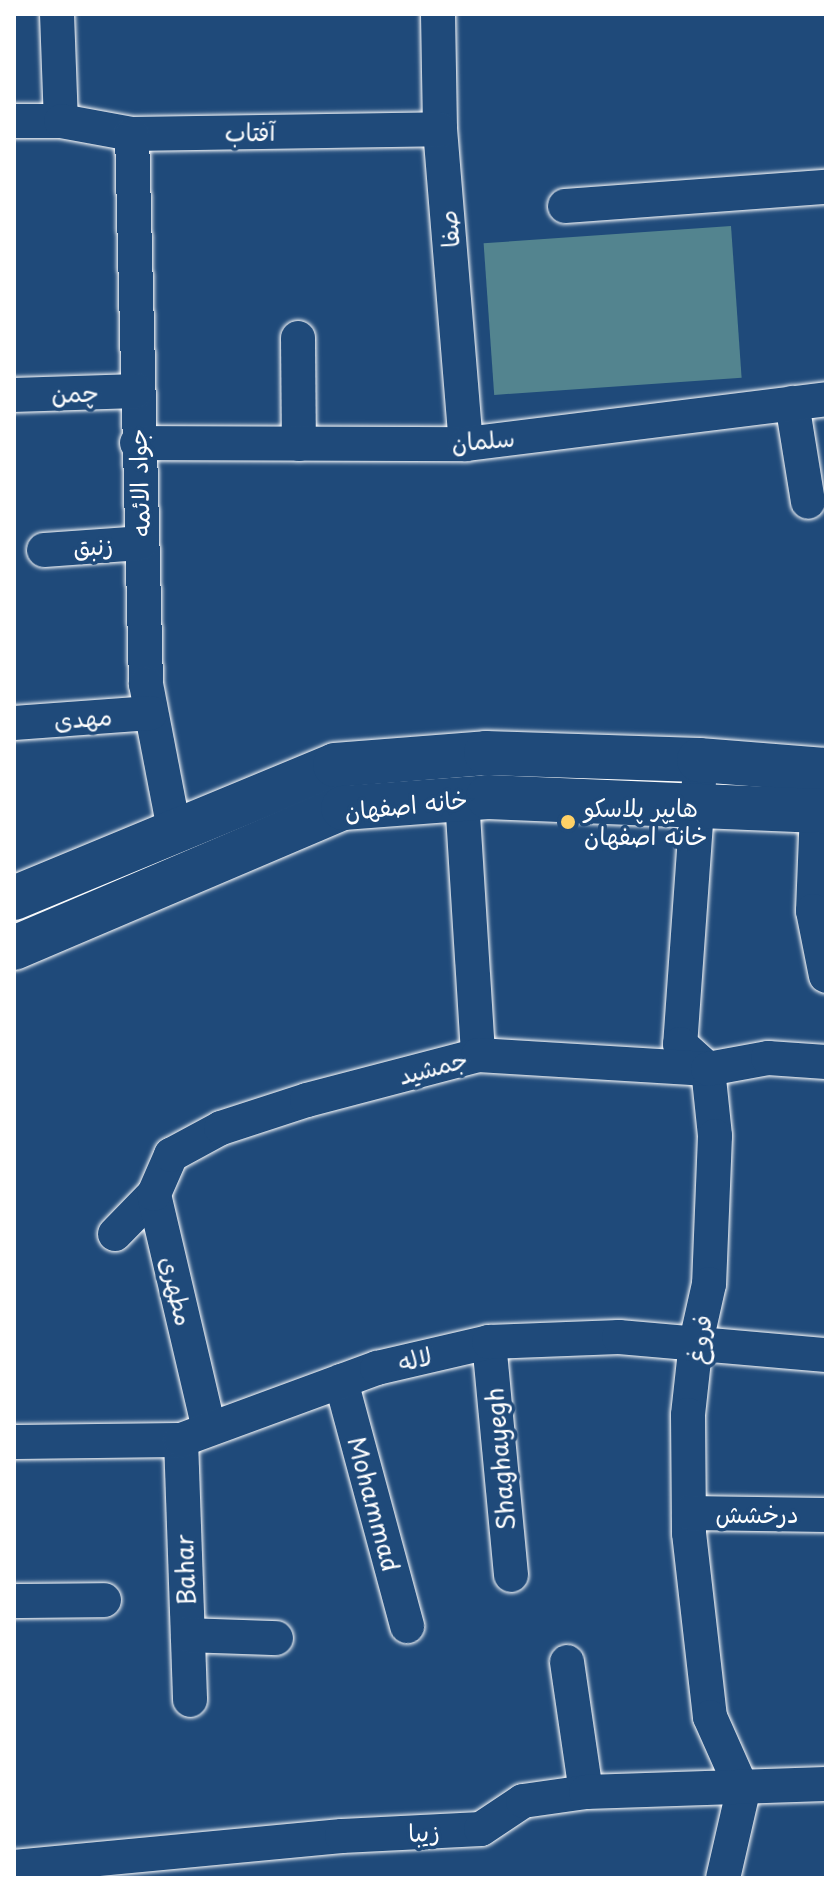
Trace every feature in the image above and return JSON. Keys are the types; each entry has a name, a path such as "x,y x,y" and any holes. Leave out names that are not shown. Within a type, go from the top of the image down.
{"main road":[{"name":"خانه اصفهان","path":"14,898 174,829 335,765 486,753 699,760 823,797"},
{"name":"خانه اصفهان","path":"14,948 343,808 462,799 698,803 823,797"}],"street":[{"path":"57,14 61,121"},
{"name":"صفا","path":"438,14 440,129 466,444"},
{"name":"آفتاب","path":"14,121 61,121 132,134 440,129"},
{"name":"جواد الائمه","path":"132,134 137,443 151,713 174,829"},
{"path":"565,206 826,187"},
{"path":"298,338 299,444"},
{"name":"چمن","path":"14,395 136,391"},
{"name":"سلمان","path":"137,443 466,444 826,399"},
{"path":"792,403 808,502"},
{"name":"زنبق","path":"44,550 141,543"},
{"name":"مهدی","path":"14,723 151,713"},
{"path":"699,760 680,1044 708,1069"},
{"path":"823,797 813,911 826,976"},
{"path":"462,799 478,1055"},
{"name":"جمشید","path":"154,1194 171,1155 221,1128 307,1100 478,1055 708,1069 768,1058 826,1062"},
{"name":"فروغ","path":"708,1069 715,1136 709,1284 696,1342 688,1415 689,1513 710,1717 743,1791"},
{"path":"115,1234 154,1194"},
{"name":"مطهری","path":"154,1194 195,1435"},
{"name":"لاله","path":"14,1442 195,1435 341,1381 489,1342 619,1337 826,1355"},
{"name":"Shaghayegh","path":"489,1342 511,1575"},
{"name":"Mohammad","path":"341,1381 407,1626"},
{"name":"Bahar","path":"190,1700 188,1635 195,1435"},
{"name":"درخشش","path":"689,1513 826,1515"},
{"path":"14,1601 104,1600"},
{"path":"188,1635 276,1638"},
{"path":"567,1662 586,1792"},
{"name":"زیبا","path":"14,1867 342,1836 481,1829 523,1801 586,1792 743,1791 826,1784"},
{"path":"723,1878 743,1791"}],"green space":[{"path":"731,226 742,378 494,395 484,243"}],"place":[{"name":"هایپر پلاسکو خانه اصفهان","path":"568,822"}]}
